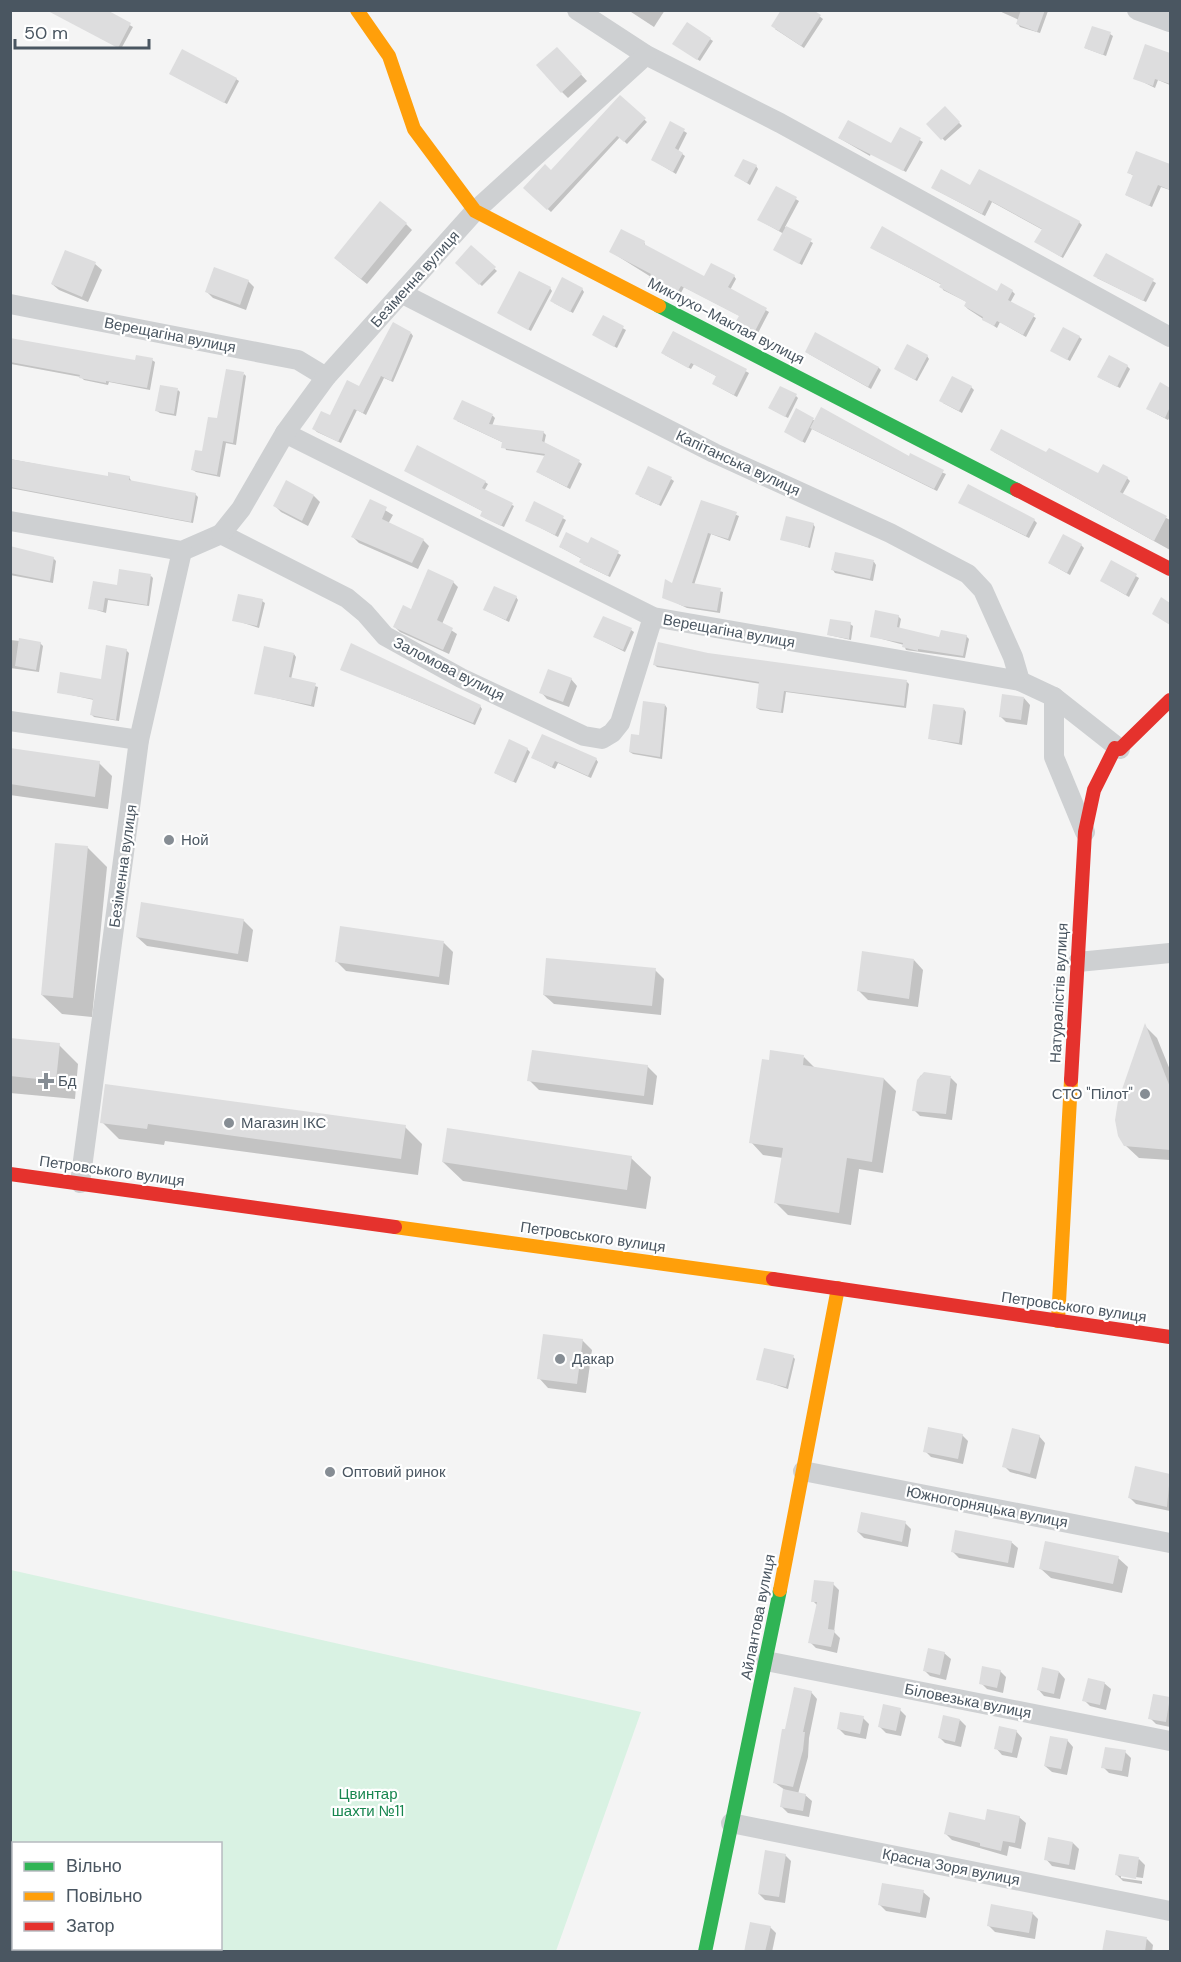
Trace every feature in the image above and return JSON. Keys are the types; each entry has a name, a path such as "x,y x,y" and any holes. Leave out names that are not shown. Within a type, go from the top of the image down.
{"street":[{"name":"Миклухо-Маклая вулиця","path":"357,10 389,56 414,129 476,211 1170,569"},
{"path":"577,10 646,55 780,123 1170,337"},
{"path":"1137,10 1170,21"},
{"name":"Безіменна вулиця","path":"221,534 241,509 285,433 326,377 476,211 646,55"},
{"name":"Капітанська вулиця","path":"403,294 714,453 890,533 968,574 983,590 1013,657 1020,681"},
{"name":"Верещагіна вулиця","path":"10,304 298,360 326,377"},
{"name":"Верещагіна вулиця","path":"285,433 653,617 1020,681 1054,697 1120,749"},
{"path":"10,521 182,551 221,534"},
{"name":"Заломова вулиця","path":"221,534 347,598 365,613 385,636 424,658 584,736 602,739 612,733 620,723 653,617"},
{"name":"Безіменна вулиця","path":"80,1184 139,740 182,551"},
{"path":"1054,697 1054,758 1085,832"},
{"name":"Натуралістів вулиця","path":"1058,1322 1085,832 1094,790 1115,748 1120,749 1170,700"},
{"path":"10,721 139,740"},
{"path":"1078,962 1170,953"},
{"name":"Петровського вулиця","path":"10,1174 838,1288 1170,1337"},
{"name":"Айлантова вулиця","path":"705,1952 766,1661 838,1288"},
{"name":"Южногорняцька вулиця","path":"803,1471 1170,1544"},
{"name":"Біловезька вулиця","path":"766,1661 1170,1741"},
{"name":"Красна Зоря вулиця","path":"731,1823 1170,1911"}],"green space":[{"name":"Цвинтар шахти №11","path":"11,1570 641,1712 556,1951 11,1951"}],"building":[{"path":"46,10 107,10 131,23 118,48"},
{"path":"781,10 813,10 821,15 801,46 771,26"},
{"path":"1021,10 1045,10 1037,32 1016,24"},
{"path":"687,22 711,38 697,60 672,44"},
{"path":"1092,26 1111,32 1103,55 1084,48"},
{"path":"1145,44 1170,53 1170,84 1155,79 1153,86 1133,79"},
{"path":"557,47 582,74 561,93 536,65"},
{"path":"182,49 237,78 224,103 169,74"},
{"path":"620,95 646,118 624,142 617,136 547,210 523,188 545,164 551,170"},
{"path":"945,106 960,122 941,140 926,124"},
{"path":"848,120 891,143 900,127 921,138 903,171 838,138"},
{"path":"670,121 685,129 675,148 683,153 673,172 651,160"},
{"path":"1136,151 1170,164 1170,190 1158,185 1149,206 1125,195 1133,175 1127,173"},
{"path":"743,159 757,165 747,183 734,176"},
{"path":"941,169 970,185 979,169 1080,221 1061,257 1034,242 1042,229 989,200 982,214 931,188"},
{"path":"776,186 797,197 779,231 757,220"},
{"path":"380,201 407,223 361,279 334,258"},
{"path":"786,226 812,239 799,264 773,250"},
{"path":"882,226 997,291 1001,283 1013,290 1008,300 1035,314 1023,335 997,321 994,326 982,320 983,317 964,306 966,302 939,287 941,284 870,248"},
{"path":"621,229 704,276 711,263 735,275 728,287 767,308 755,331 736,321 739,316 681,286 677,293 649,278 651,274 609,252"},
{"path":"471,245 496,267 479,285 455,263"},
{"path":"65,250 96,262 82,297 51,284"},
{"path":"1106,253 1154,279 1143,301 1093,276"},
{"path":"214,267 249,280 240,305 205,292"},
{"path":"519,271 551,287 528,330 497,313"},
{"path":"562,277 583,288 570,312 550,301"},
{"path":"603,315 624,326 614,347 592,335"},
{"path":"393,322 411,332 391,381 381,376 363,413 354,409 338,442 312,429 321,411 330,415 347,380 359,386"},
{"path":"1063,327 1080,336 1067,360 1050,351"},
{"path":"673,331 747,369 734,395 712,384 716,376 691,363 688,368 661,353"},
{"path":"815,332 879,367 868,387 805,352"},
{"path":"10,338 135,360 136,355 153,358 147,388 79,378 80,375 10,362"},
{"path":"907,344 928,355 915,380 894,369"},
{"path":"1109,355 1128,365 1117,387 1097,377"},
{"path":"226,369 244,372 233,443 223,441 217,475 191,470 195,450 202,451 208,417 217,418"},
{"path":"952,376 972,386 959,411 939,401"},
{"path":"1160,382 1170,388 1170,407 1165,418 1146,409"},
{"path":"160,385 178,388 174,414 155,411"},
{"path":"780,386 797,394 785,417 768,408"},
{"path":"462,400 493,414 489,424 544,431 542,441 580,460 567,487 536,472 545,454 501,448 502,442 453,419"},
{"path":"821,407 909,456 910,453 944,470 934,489 810,428"},
{"path":"796,408 814,418 802,442 784,432"},
{"path":"1001,429 1046,452 1049,448 1098,473 1103,464 1128,477 1120,492 1167,516 1154,541 990,450"},
{"path":"417,445 486,481 482,488 513,503 501,526 480,516 482,511 404,471"},
{"path":"10,459 108,476 108,472 130,476 129,480 196,493 191,522 10,487"},
{"path":"648,466 672,477 659,505 635,494"},
{"path":"286,480 314,495 302,521 273,506"},
{"path":"968,484 1035,519 1026,536 958,503"},
{"path":"370,499 387,507 382,519 424,539 412,563 351,537"},
{"path":"701,500 737,512 728,539 708,533 692,583 721,588 717,611 683,606 662,598 665,579 672,583"},
{"path":"534,501 564,516 555,535 525,521"},
{"path":"786,516 814,523 808,547 780,540"},
{"path":"566,532 588,543 591,537 619,551 608,576 579,562 581,558 559,547"},
{"path":"1063,534 1082,544 1067,573 1048,563"},
{"path":"10,546 54,557 50,581 10,573"},
{"path":"835,552 874,560 870,579 831,570"},
{"path":"1111,560 1137,574 1126,595 1100,581"},
{"path":"119,569 151,574 147,605 105,598 103,611 88,609 93,581 117,585"},
{"path":"428,569 454,581 437,620 453,628 443,650 393,627 403,605 411,609"},
{"path":"494,586 517,596 506,620 483,610"},
{"path":"238,594 263,599 257,626 232,621"},
{"path":"1161,597 1170,603 1170,625 1152,614"},
{"path":"875,610 899,615 897,627 939,637 941,630 967,635 963,656 918,649 918,651 902,647 903,643 870,637"},
{"path":"603,616 632,628 623,650 593,637"},
{"path":"830,619 851,622 849,639 827,635"},
{"path":"19,638 41,642 36,670 15,666"},
{"path":"658,642 708,653 907,680 904,706 784,691 781,712 756,708 759,682 653,665"},
{"path":"351,643 481,705 473,723 340,670"},
{"path":"106,645 127,649 116,720 90,715 93,699 57,693 60,672 101,679"},
{"path":"264,646 294,653 289,677 316,683 311,705 254,694"},
{"path":"548,669 572,678 563,702 539,693"},
{"path":"1002,694 1024,697 1021,720 999,717"},
{"path":"643,701 665,704 660,757 629,752 631,734 639,735"},
{"path":"933,704 964,708 959,743 928,739"},
{"path":"542,734 597,758 588,776 555,761 552,767 531,758"},
{"path":"509,739 528,748 513,782 494,773"},
{"path":"10,748 100,761 95,797 10,784"},
{"path":"55,843 88,846 73,998 41,995"},
{"path":"141,902 244,919 238,954 136,937"},
{"path":"340,926 444,941 439,977 335,962"},
{"path":"862,951 914,959 909,999 857,991"},
{"path":"546,958 656,968 652,1006 543,995"},
{"name":"СТО \"Пілот\"","path":"1145,1023 1170,1087 1170,1150 1124,1146 1118,1136 1115,1120 1118,1101"},
{"path":"10,1038 60,1043 56,1081 10,1076"},
{"path":"532,1050 648,1065 644,1096 527,1081"},
{"path":"770,1050 804,1055 803,1065 884,1078 872,1162 847,1158 839,1213 774,1203 783,1148 749,1143 762,1059 769,1060"},
{"path":"924,1072 951,1076 946,1114 912,1111 917,1080"},
{"path":"105,1084 406,1125 401,1159 148,1124 147,1129 100,1123"},
{"path":"447,1128 632,1156 627,1190 442,1162"},
{"name":"Дакар","path":"543,1334 583,1339 577,1384 537,1379"},
{"path":"764,1348 794,1355 786,1387 756,1380"},
{"path":"928,1427 963,1434 958,1459 923,1452"},
{"path":"1012,1428 1040,1435 1030,1474 1002,1467"},
{"path":"1135,1466 1170,1474 1167,1507 1128,1498"},
{"path":"861,1512 906,1521 902,1542 857,1532"},
{"path":"955,1530 1012,1541 1008,1563 951,1552"},
{"path":"1045,1541 1119,1556 1113,1584 1039,1569"},
{"path":"814,1580 834,1582 828,1629 835,1630 831,1647 808,1643 817,1602 811,1602"},
{"path":"928,1648 945,1652 940,1675 923,1671"},
{"path":"982,1666 1001,1670 997,1688 979,1684"},
{"path":"1042,1667 1059,1671 1054,1694 1037,1690"},
{"path":"1088,1678 1105,1682 1100,1705 1082,1701"},
{"path":"794,1687 812,1691 803,1732 805,1732 803,1750 793,1787 773,1783 782,1729 785,1729"},
{"path":"1153,1694 1170,1697 1166,1722 1148,1719"},
{"path":"883,1704 901,1708 896,1731 878,1727"},
{"path":"840,1712 864,1716 860,1734 837,1729"},
{"path":"943,1715 960,1719 955,1742 938,1738"},
{"path":"999,1726 1017,1730 1012,1753 994,1749"},
{"path":"1050,1736 1068,1739 1061,1769 1044,1766"},
{"path":"1105,1747 1126,1750 1122,1771 1101,1768"},
{"path":"783,1789 806,1794 803,1811 780,1807"},
{"path":"987,1809 1020,1816 1015,1843 1003,1841 1001,1851 944,1834 949,1812 985,1820"},
{"path":"1048,1837 1073,1842 1069,1865 1044,1860"},
{"path":"765,1850 786,1854 779,1897 758,1894"},
{"path":"1119,1854 1139,1857 1136,1879 1115,1875"},
{"path":"882,1883 924,1890 920,1913 878,1905"},
{"path":"991,1904 1033,1912 1029,1933 987,1926"},
{"path":"750,1922 771,1926 765,1952 744,1952"},
{"path":"1106,1930 1147,1937 1145,1952 1102,1952"}],"traffic: fast":[{"path":"659,306 1017,490"},
{"path":"705,1952 780,1590"}],"traffic: slow":[{"path":"357,10 389,56 414,129 475,211 659,306"},
{"path":"1058,1321 1071,1080"},
{"path":"395,1227 773,1279"},
{"path":"780,1590 838,1288"}],"traffic: jam":[{"path":"1017,490 1170,569"},
{"path":"1071,1080 1085,832 1094,790 1115,748 1120,749 1170,700"},
{"path":"10,1174 395,1227"},
{"path":"773,1279 1170,1337"}],"place":[{"name":"Ной","path":"169,840"},
{"name":"Бд","path":"46,1081"},
{"name":"СТО \"Пілот\"","path":"1145,1094"},
{"name":"Магазин ІКС","path":"229,1123"},
{"name":"Дакар","path":"560,1359"},
{"name":"Оптовий ринок","path":"330,1472"}]}
